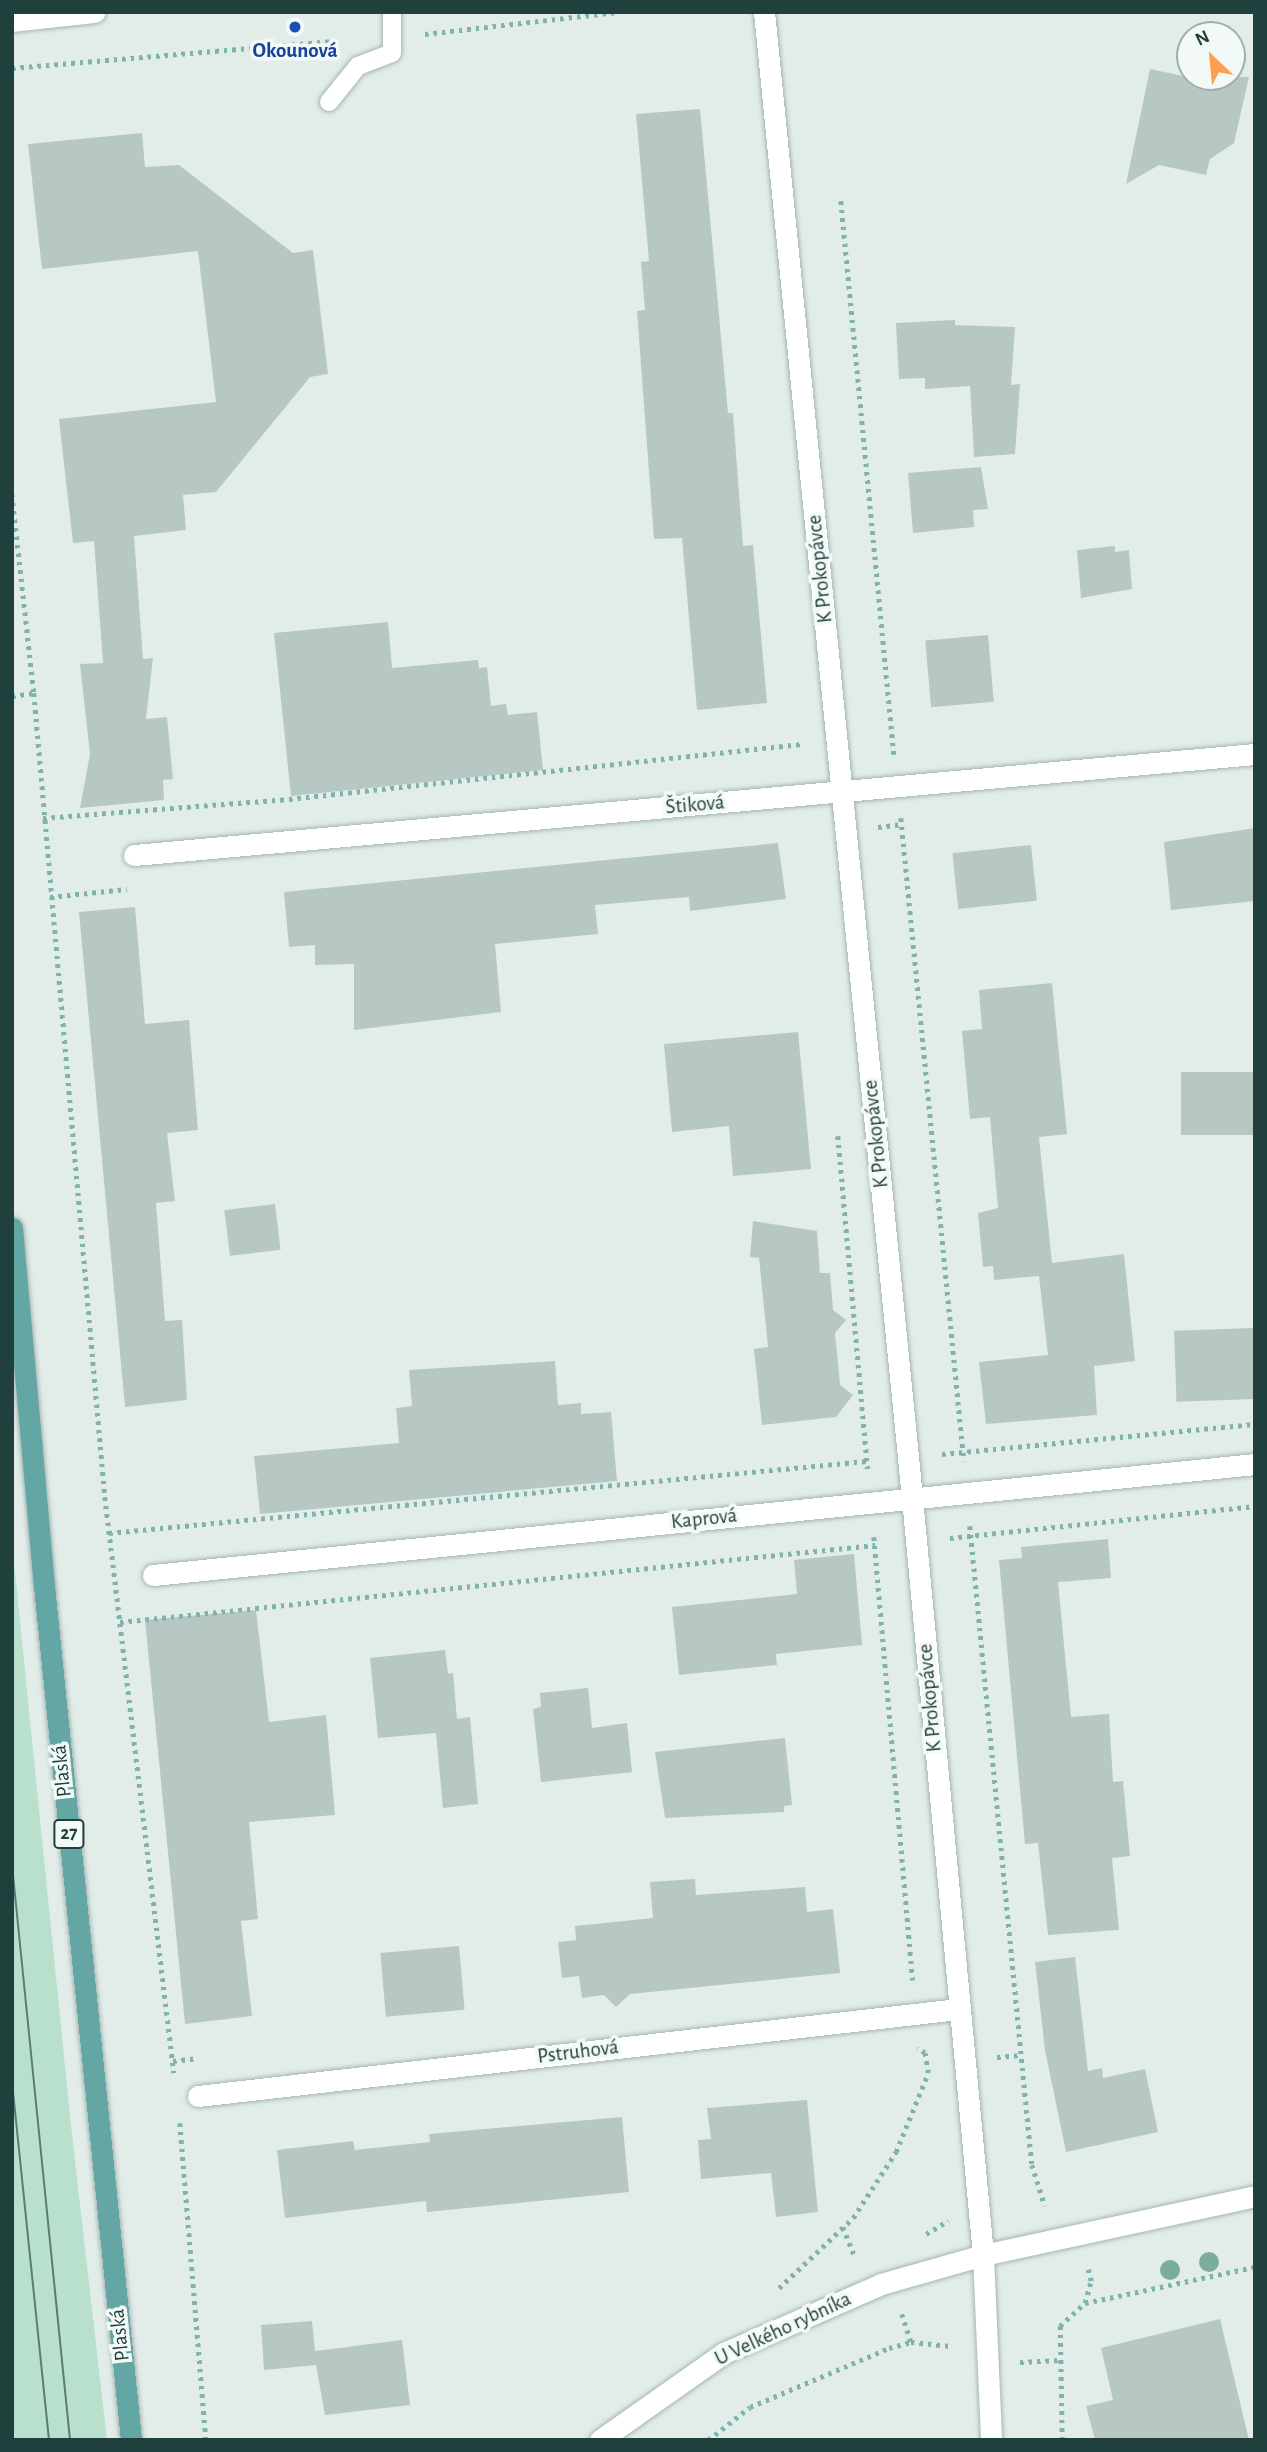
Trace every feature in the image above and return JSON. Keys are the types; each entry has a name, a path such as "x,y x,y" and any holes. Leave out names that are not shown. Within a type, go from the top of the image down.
{"main road":[{"name":"Plaská","path":"12,1228 44,1586 131,2440"}],"street":[{"path":"12,21 95,12"},
{"name":"K Prokopávce","path":"764,12 909,1457 958,2009 983,2255"},
{"name":"Štiková","path":"134,855 1255,754"},
{"name":"Kaprová","path":"153,1575 1255,1464"},
{"name":"Pstruhová","path":"198,2096 958,2009"},
{"name":"U Velkého rybníka","path":"600,2440 724,2353 881,2284 983,2255 1255,2196"},
{"path":"983,2255 991,2440"}],"lane":[{"path":"329,102 358,66 392,53 394,36 391,12"}],"path":[{"path":"12,68 394,36 618,12"},
{"path":"841,201 1032,2165 1045,2206"},
{"path":"12,494 34,693 50,897 109,1533 175,2084"},
{"path":"12,696 34,693"},
{"path":"43,818 289,800 802,744"},
{"path":"50,897 134,889"},
{"path":"109,1533 1255,1424"},
{"path":"120,1622 1255,1506"},
{"path":"770,2294 853,2218 897,2152 928,2073 925,2053 911,2044"},
{"path":"180,2119 206,2440"},
{"path":"181,2131 194,2129"},
{"path":"1062,2440 1060,2326 1085,2303 1255,2267"},
{"path":"708,2440 750,2407 889,2348 950,2342 956,2354"}],"green space":[{"path":"12,1542 71,2126 107,2440 13,2440"}],"building":[{"path":"1150,69 1176,74 1176,91 1246,91 1234,143 1210,159 1206,175 1159,165 1126,184"},
{"path":"700,109 728,413 733,413 743,546 753,545 767,703 697,710 682,538 654,539 637,311 645,310 641,262 649,261 636,114"},
{"path":"142,133 145,167 179,165 293,253 313,250 328,374 310,377 216,492 183,495 186,530 134,536 143,659 153,658 146,719 167,717 173,779 163,780 164,800 80,808 90,754 80,664 103,663 94,541 73,543 59,419 216,402 198,251 42,269 28,144"},
{"path":"955,320 955,325 1015,327 1011,385 1020,384 1015,454 974,457 970,386 925,389 925,378 899,379 896,323"},
{"path":"981,467 988,509 973,510 974,527 913,533 908,473"},
{"path":"1115,546 1115,552 1129,550 1132,589 1081,598 1077,550"},
{"path":"388,622 392,668 478,660 479,668 487,667 491,706 506,704 508,715 537,712 543,770 291,796 274,633"},
{"path":"988,635 994,702 931,707 925,640"},
{"path":"1255,828 1255,901 1171,910 1164,842"},
{"path":"778,843 786,899 690,911 689,897 595,905 598,934 495,944 501,1012 354,1030 354,964 315,965 315,945 289,947 284,892"},
{"path":"1031,845 1037,901 958,909 952,853"},
{"path":"135,907 145,1024 189,1020 198,1130 167,1133 175,1201 156,1203 165,1321 182,1320 187,1400 125,1407 79,912"},
{"path":"1052,983 1067,1134 1039,1137 1052,1263 1124,1254 1135,1361 1094,1366 1097,1415 986,1424 979,1362 1048,1355 1039,1276 994,1280 993,1266 983,1267 978,1213 998,1208 990,1117 970,1119 962,1031 982,1029 979,990"},
{"path":"798,1032 811,1169 733,1176 729,1126 672,1132 664,1044"},
{"path":"1181,1072 1255,1072 1255,1135 1181,1135"},
{"path":"275,1204 281,1250 230,1256 224,1210"},
{"path":"753,1221 817,1231 820,1273 830,1273 833,1310 846,1320 835,1333 840,1385 853,1395 836,1417 762,1425 754,1349 768,1347 759,1258 750,1257"},
{"path":"1253,1328 1255,1399 1177,1402 1174,1331"},
{"path":"555,1361 558,1405 581,1403 581,1414 611,1412 617,1481 260,1514 254,1456 399,1443 396,1408 412,1406 409,1370"},
{"path":"1108,1539 1111,1578 1058,1582 1071,1717 1109,1714 1113,1782 1123,1781 1130,1856 1112,1858 1119,1930 1048,1935 1038,1843 1025,1844 999,1560 1022,1558 1021,1547"},
{"path":"854,1554 862,1645 776,1654 777,1665 679,1675 672,1607 797,1594 794,1560"},
{"path":"256,1610 269,1722 326,1715 335,1815 249,1822 258,1919 241,1921 252,2016 185,2024 145,1620"},
{"path":"445,1650 448,1674 453,1673 457,1719 470,1717 478,1804 443,1808 436,1733 378,1738 370,1658"},
{"path":"588,1688 592,1728 627,1723 632,1772 541,1782 533,1709 541,1707 540,1693"},
{"path":"785,1738 792,1805 784,1806 784,1812 665,1818 655,1752"},
{"path":"695,1879 696,1895 805,1887 807,1912 833,1909 840,1973 630,1994 616,2007 604,1995 582,1998 579,1976 562,1978 558,1942 576,1940 575,1926 653,1918 650,1882"},
{"path":"459,1946 465,2010 386,2017 380,1953"},
{"path":"1075,1957 1088,2071 1102,2068 1103,2078 1145,2069 1158,2132 1066,2152 1045,2050 1035,1962"},
{"path":"807,2100 818,2212 776,2217 771,2173 701,2179 698,2140 711,2139 707,2108"},
{"path":"622,2117 629,2192 427,2212 426,2201 285,2218 277,2150 353,2141 355,2150 430,2142 429,2134"},
{"path":"1220,2319 1249,2440 1095,2440 1086,2406 1113,2400 1101,2348"},
{"path":"312,2321 315,2351 402,2340 410,2405 325,2415 316,2365 264,2370 261,2325"}],"tram line":[{"path":"12,1865 70,2440"},
{"path":"12,2082 49,2440"}],"place":[{"name":"Okounová","path":"295,27"}]}
